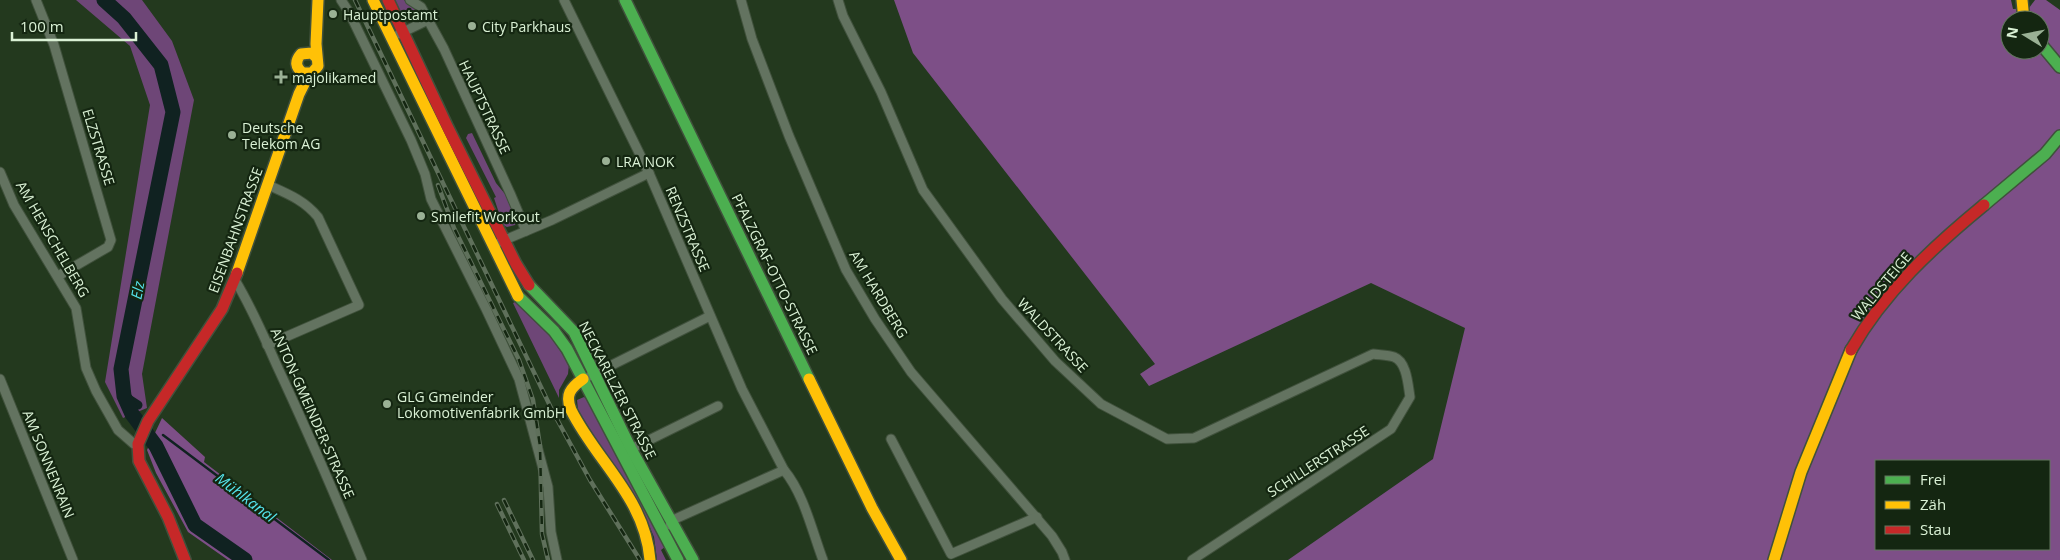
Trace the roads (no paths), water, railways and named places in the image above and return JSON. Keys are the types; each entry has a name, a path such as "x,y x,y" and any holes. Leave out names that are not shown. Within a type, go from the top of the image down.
{"main road":[{"path":"316,33 305,53 297,60 304,73 317,69 316,33 318,0"},
{"path":"373,0 516,294 525,305 554,331 567,349 678,560"},
{"name":"NECKARELZER STRASSE","path":"388,0 448,128 526,282 574,332 601,371 631,449 693,560"},
{"name":"PFALZGRAF-OTTO-STRASSE","path":"625,0 872,508 901,560"},
{"path":"305,53 312,53 317,58"},
{"path":"2050,55 2060,67"},
{"name":"EISENBAHNSTRASSE","path":"139,440 148,421 222,309 235,280 299,94 304,73"},
{"name":"WALDSTEIGE","path":"1774,560 1804,464 1846,359 1866,324 1901,281 1945,237 2045,154 2060,136"},
{"path":"583,379 571,388 568,402 574,415 610,467 643,525 650,546 650,560"},
{"path":"139,440 139,461 175,531 186,560"}],"street":[{"name":"ELZSTRASSE","path":"36,0 54,45 111,240 108,247 58,276"},
{"path":"341,0 349,12 411,140 425,174 431,199 519,379 548,487 551,532 557,560"},
{"name":"HAUPTSTRASSE","path":"410,0 421,7 444,49 526,231"},
{"name":"RENZSTRASSE","path":"564,0 649,172 742,389 784,470 790,477 822,560"},
{"name":"AM HARDBERG","path":"741,0 752,39 789,136 846,270 875,319 911,372 1037,517 1052,536 1065,560"},
{"name":"WALDSTRASSE","path":"838,0 843,16 881,92 923,190 1002,299 1056,361 1101,404 1167,439 1194,438 1359,360 1374,354 1394,357"},
{"path":"391,38 428,20"},
{"name":"AM HENSCHELBERG","path":"0,172 14,205 76,308 86,368 96,391 118,430 134,444 139,440"},
{"path":"491,246 649,172"},
{"path":"267,345 359,305 318,217 310,206 299,198 268,185"},
{"name":"ANTON-GMEINDER-STRASSE","path":"235,280 247,300 338,501 362,560"},
{"path":"583,379 710,316"},
{"name":"SCHILLERSTRASSE","path":"1192,560 1391,429 1410,397 1407,374 1399,361 1394,357"},
{"name":"AM SONNENRAIN","path":"0,379 72,560"},
{"path":"631,449 718,406"},
{"path":"891,439 951,554 1037,517"},
{"path":"665,537 675,519 784,470"}],"waterway":[{"name":"Elz","path":"104,0 124,18 161,65 173,112 121,369 124,396 132,414 156,446 195,525 245,560"},
{"name":"Mühlkanal","path":"124,396 138,405"},
{"name":"Mühlkanal","path":"163,435 329,560"}],"railway":[{"path":"355,0 553,412 590,480 640,560"},
{"path":"438,185 454,228 519,360 533,400 540,446 542,534 548,560"},
{"path":"504,500 533,560"},
{"path":"497,504 524,560"}],"place":[{"name":"Hauptpostamt","path":"333,14"},
{"name":"City Parkhaus","path":"472,26"},
{"name":"majolikamed","path":"281,77"},
{"name":"Deutsche Telekom AG","path":"232,135"},
{"name":"LRA NOK","path":"606,161"},
{"name":"Smilefit Workout","path":"421,216"},
{"name":"GLG Gmeinder Lokomotivenfabrik GmbH","path":"387,404"}]}
